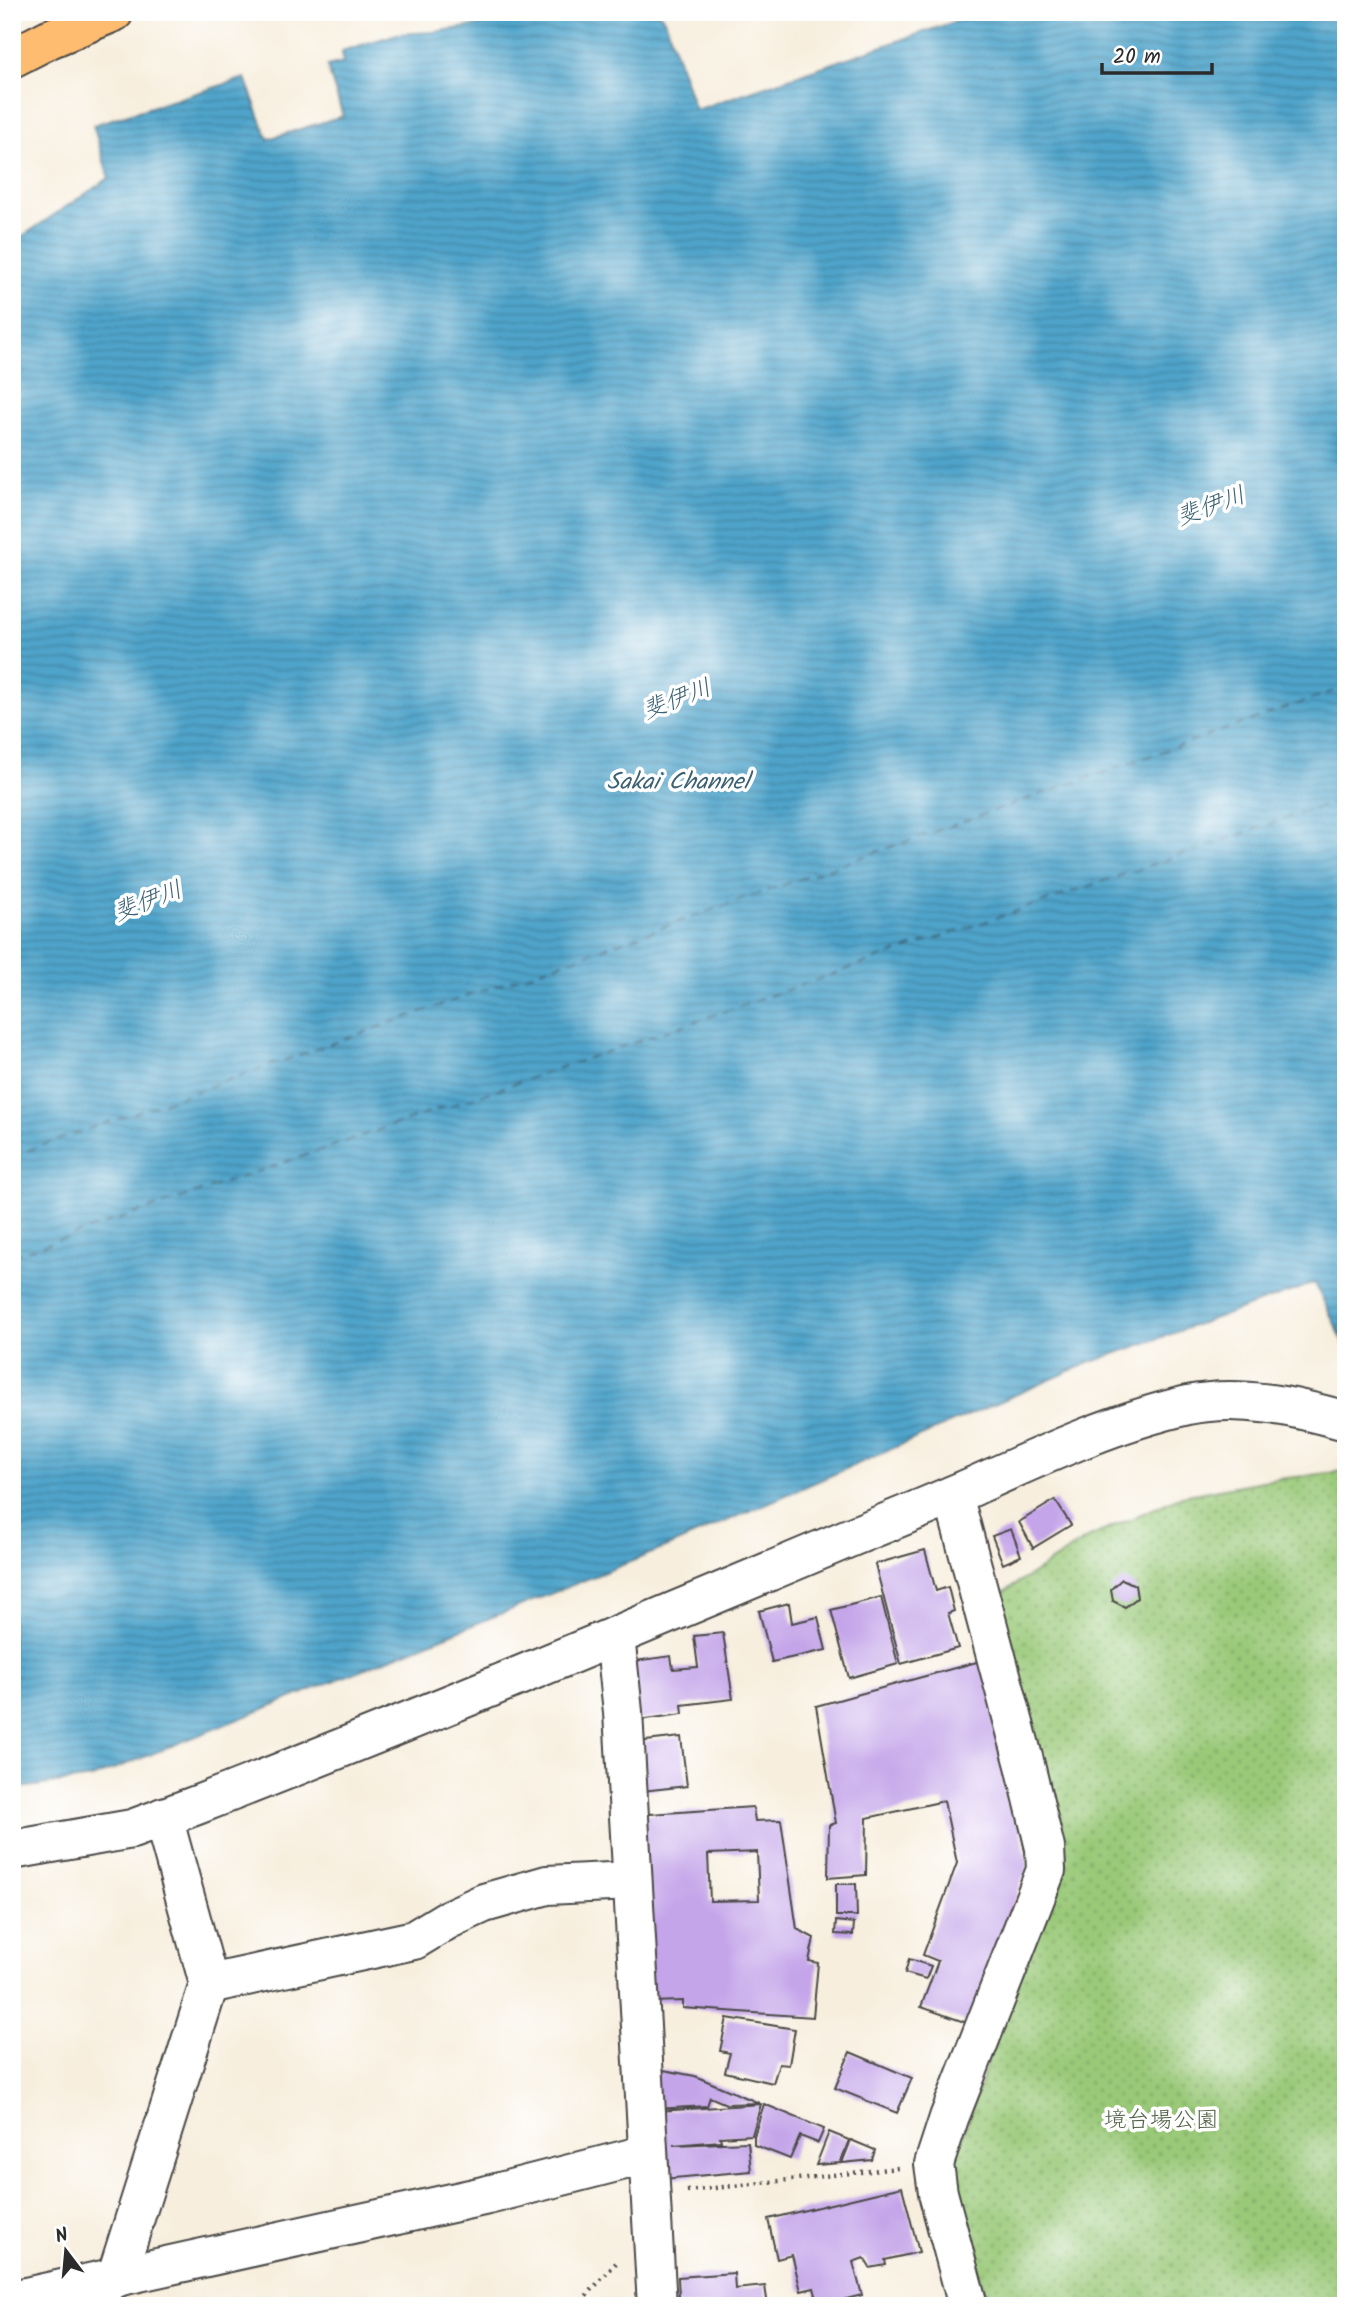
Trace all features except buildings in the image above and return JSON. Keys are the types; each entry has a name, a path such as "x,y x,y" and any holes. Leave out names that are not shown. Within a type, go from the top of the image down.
{"main road":[{"path":"12,58 49,39 114,12"}],"street":[{"path":"12,1850 132,1829 268,1777 1121,1425 1190,1405 1230,1402 1296,1407 1346,1421"},
{"path":"953,1495 1025,1765 1045,1848 1046,1870 949,2118 934,2164 938,2193 968,2306"},
{"path":"615,1636 623,1712 657,2306"},
{"path":"111,2292 209,1983 163,1817"},
{"path":"209,1983 395,1946 414,1940 447,1920 484,1903 547,1885 631,1881"},
{"path":"12,2300 111,2292 648,2154"}],"path":[{"path":"577,2306 634,2242 651,2212 934,2164"}],"green space":[{"name":"境台場公園","path":"1346,1471 1346,2306 986,2306 953,2166 1008,2001 1065,1870 998,1596 1090,1537 1182,1496 1262,1481"}],"water":[{"name":"Sakai Channel","path":"571,12 658,12 665,20 695,110 983,12 1346,12 1346,1347 1315,1283 1086,1364 672,1545 92,1778 12,1789 12,243 109,178 93,125 245,78 268,139 343,116 327,66 343,62 342,51 397,34 433,32"}],"ferry route":[{"path":"12,1156 1346,687"},
{"path":"12,1256 1346,798"}],"water label":[{"name":"斐伊川","path":"1211,507"},
{"name":"斐伊川","path":"677,700"},
{"name":"斐伊川","path":"148,902"}]}
